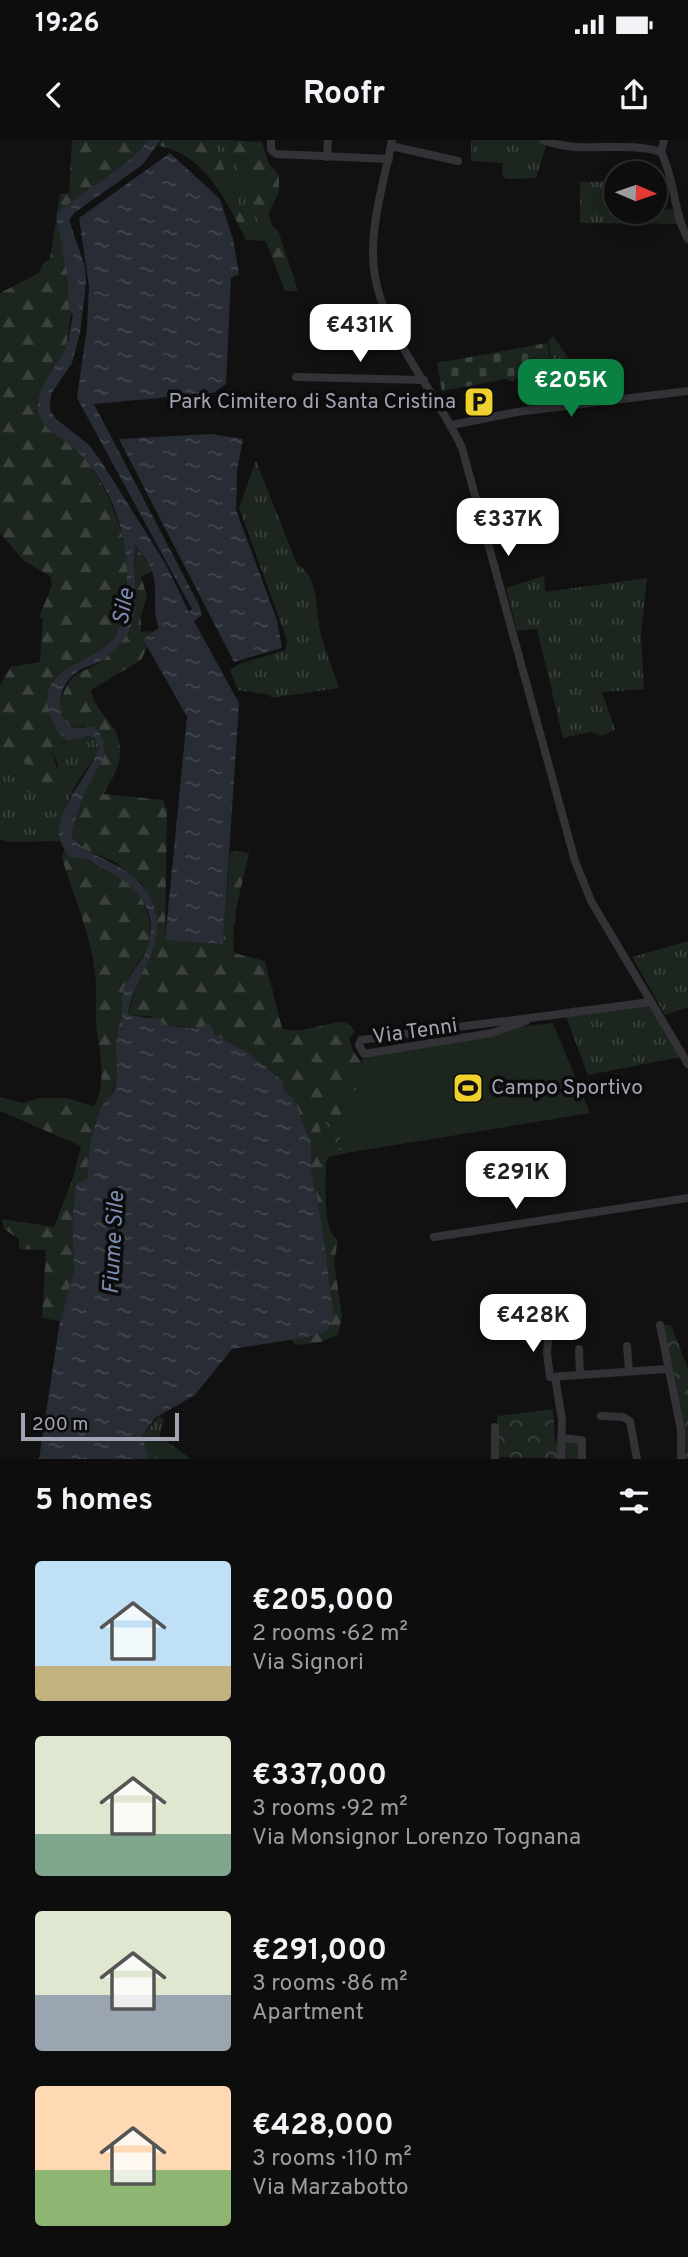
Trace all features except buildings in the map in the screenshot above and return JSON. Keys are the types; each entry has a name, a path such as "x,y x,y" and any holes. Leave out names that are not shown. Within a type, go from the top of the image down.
{"street":[{"path":"271,140 271,150 276,154 389,159"},
{"path":"327,157 328,140"},
{"path":"543,140 661,152"},
{"path":"664,140 661,152 668,165 677,212 688,239"},
{"path":"458,161 392,143 375,232 373,256 378,293 402,345 452,425 462,448 575,861 591,901 688,1064"},
{"path":"296,377 424,380"},
{"path":"452,425 517,412 688,391"},
{"name":"Via Tenni","path":"501,1026 361,1040 359,1045 364,1054 526,1021 650,1002"},
{"path":"434,1237 601,1214 688,1198"},
{"path":"660,1325 681,1430 682,1459"},
{"path":"549,1329 547,1353 550,1377 667,1369"},
{"path":"627,1346 629,1371"},
{"path":"579,1349 580,1375"},
{"path":"555,1377 562,1420 561,1459"},
{"path":"601,1416 623,1417 630,1421 637,1459"},
{"path":"495,1427 495,1459"},
{"path":"561,1438 582,1440 582,1459"}],"green space":[{"path":"72,140 149,140 131,159 57,212 60,194 69,193"},
{"path":"161,140 213,140 252,240 246,240 222,196 202,169 189,158 159,146"},
{"path":"213,140 227,140 266,241 252,240"},
{"path":"227,140 262,142 269,164 279,175 279,192 269,213 272,226 278,230 298,291 285,291"},
{"path":"471,140 548,140 536,178 507,179 502,176 503,163 471,161"},
{"path":"604,181 604,223 580,223 580,182"},
{"path":"680,209 685,224 667,224 667,210"},
{"path":"56,221 69,255 75,287 66,348 48,379 46,427 83,457 108,496 125,546 129,573 128,598 122,621 111,640 97,652 65,671 50,689 51,718 67,740 52,749 59,778 56,782 24,793 21,782 35,777 20,756 0,763 0,685 11,667 40,662 43,619 39,618 52,585 50,576 24,561 0,533 0,293 39,273 43,264 50,259"},
{"path":"553,336 594,396 528,411 521,379 553,372 548,340"},
{"path":"547,343 552,370 517,378 513,382 506,379 442,391 437,363"},
{"path":"256,461 297,564 310,577 321,635 339,688 271,698 271,695 238,690 230,670 239,664 285,650 287,640 239,508"},
{"path":"134,543 152,571 141,577 147,596 141,616 141,632 150,631 153,635 141,660 91,690 96,704 116,732 119,741 117,768 103,794 163,800 167,810 165,939 223,944 230,851 249,853 236,915 234,953 265,961 282,1028 298,1030 346,1022 355,1031 349,1038 353,1051 363,1065 356,1090 347,1093 340,1106 347,1153 328,1157 326,1162 327,1216 329,1227 338,1240 334,1262 342,1316 338,1335 321,1342 296,1345 290,1339 303,1338 323,1247 321,1218 311,1170 311,1142 293,1098 285,1092 282,1080 247,1052 215,1035 188,1027 164,1025 150,1016 128,1015 156,913 143,884 115,862 77,846 71,834 84,792 105,749 85,726 72,728 61,719 58,709 72,678 108,656 127,633 134,604"},
{"path":"544,576 545,592 647,578 641,635 644,689 602,692 615,730 600,736 591,732 563,738 537,629 517,631 506,588"},
{"path":"88,736 95,738 98,750 70,797 63,815 60,841 9,842 0,839 0,763 20,755 35,777 56,782 58,765 52,749 67,740"},
{"path":"64,849 133,886 146,908 150,935 146,951 128,978 123,994 123,1031 117,1029 113,1092 101,1107 94,1127 88,1179 76,1183 72,1221 74,1270 60,1321 42,1318 46,1250 19,1249 19,1239 4,1229 2,1219 54,1227 74,1175 81,1146 0,1111 0,1097 22,1103 40,1098 66,1098 94,1106 98,1098 101,1060 96,1025 93,958 62,858"},
{"path":"688,941 688,1007 665,1015 632,957"},
{"path":"645,999 681,1057 588,1075 563,1009"},
{"name":"Campo Sportivo","path":"553,1023 590,1113 347,1153 340,1106 347,1093 356,1090 363,1065 362,1059 509,1028"},
{"path":"336,1117 342,1148 327,1153 319,1126"},
{"path":"661,1325 671,1325 688,1369 688,1459 684,1459"},
{"path":"553,1409 555,1441 579,1443 578,1459 497,1457 497,1416"},
{"path":"159,1416 164,1420 159,1436 191,1459 149,1459 142,1436"}],"water":[{"name":"Fiume Sile","path":"149,140 161,140 142,165 74,213 69,220 85,267 86,283 80,333 72,363 51,394 50,410 56,419 88,444 101,461 165,563 189,612 192,609 77,398 87,327 89,286 79,218 170,153 220,199 233,239 239,274 231,278 226,384 213,393 94,404 199,605 202,615 194,621 239,703 223,944 165,940 187,717 143,639 159,628 153,574 135,544 135,605 128,633 106,658 73,675 63,689 61,698 62,715 72,728 95,727 105,742 103,759 84,793 71,834 84,848 132,876 143,886 151,899 156,915 155,944 137,985 128,1015 158,1019 164,1025 198,1029 210,1023 215,1035 247,1052 282,1080 285,1092 293,1098 311,1142 311,1170 321,1218 334,1319 326,1331 303,1338 232,1349 195,1395 155,1418 142,1436 149,1459 39,1459 60,1321 74,1270 72,1221 76,1183 88,1179 94,1126 101,1107 115,1088 118,1028 123,1030 123,993 127,980 146,952 151,932 147,907 132,888 89,860 71,857 62,844 59,830 62,816 99,746 95,738 88,736 68,741 59,734 50,716 47,700 50,688 57,678 102,649 116,634 126,604 127,563 121,527 99,478 76,450 47,428 38,409 43,388 66,346 74,304 74,273 60,235 57,212 131,159"},
{"path":"211,434 243,439 237,470 236,510 277,620 282,648 234,662 119,439"}],"waterway":[{"name":"Sile","path":"66,248 72,270 74,309"}],"place":[{"name":"Park Cimitero di Santa Cristina","path":"479,402"},
{"name":"Campo Sportivo","path":"468,1088"}]}
